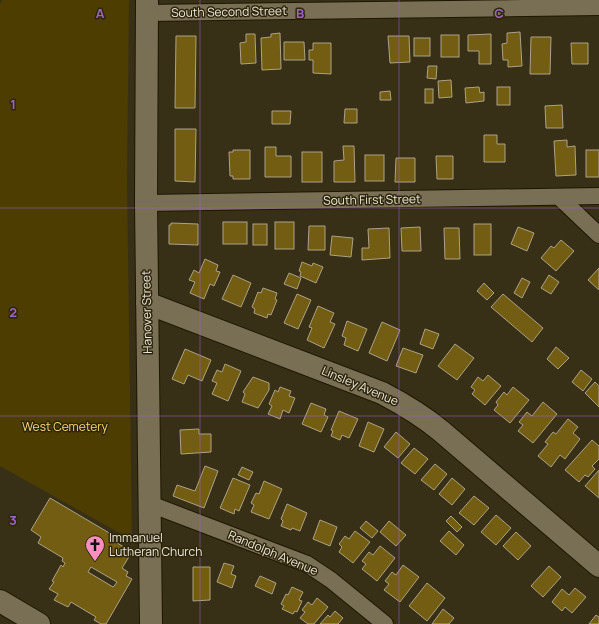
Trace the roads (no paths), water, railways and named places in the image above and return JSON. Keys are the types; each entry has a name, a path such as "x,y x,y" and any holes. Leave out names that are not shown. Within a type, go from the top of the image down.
{"main road":[{"name":"Hanover Street","path":"147,7 146,203 151,624"},
{"name":"Linsley Avenue","path":"147,303 382,393 403,404 422,416 441,431 599,566"},
{"path":"0,601 39,624"}],"street":[{"name":"South Second Street","path":"147,7 599,7"},
{"name":"South First Street","path":"146,203 599,196"},
{"path":"559,197 599,235"},
{"name":"Randolph Avenue","path":"150,504 307,564 331,580 385,624"}],"place":[{"name":"Immanuel Lutheran Church","path":"95,562"}],"park label":[{"name":"West Cemetery","path":"65,427"}]}
